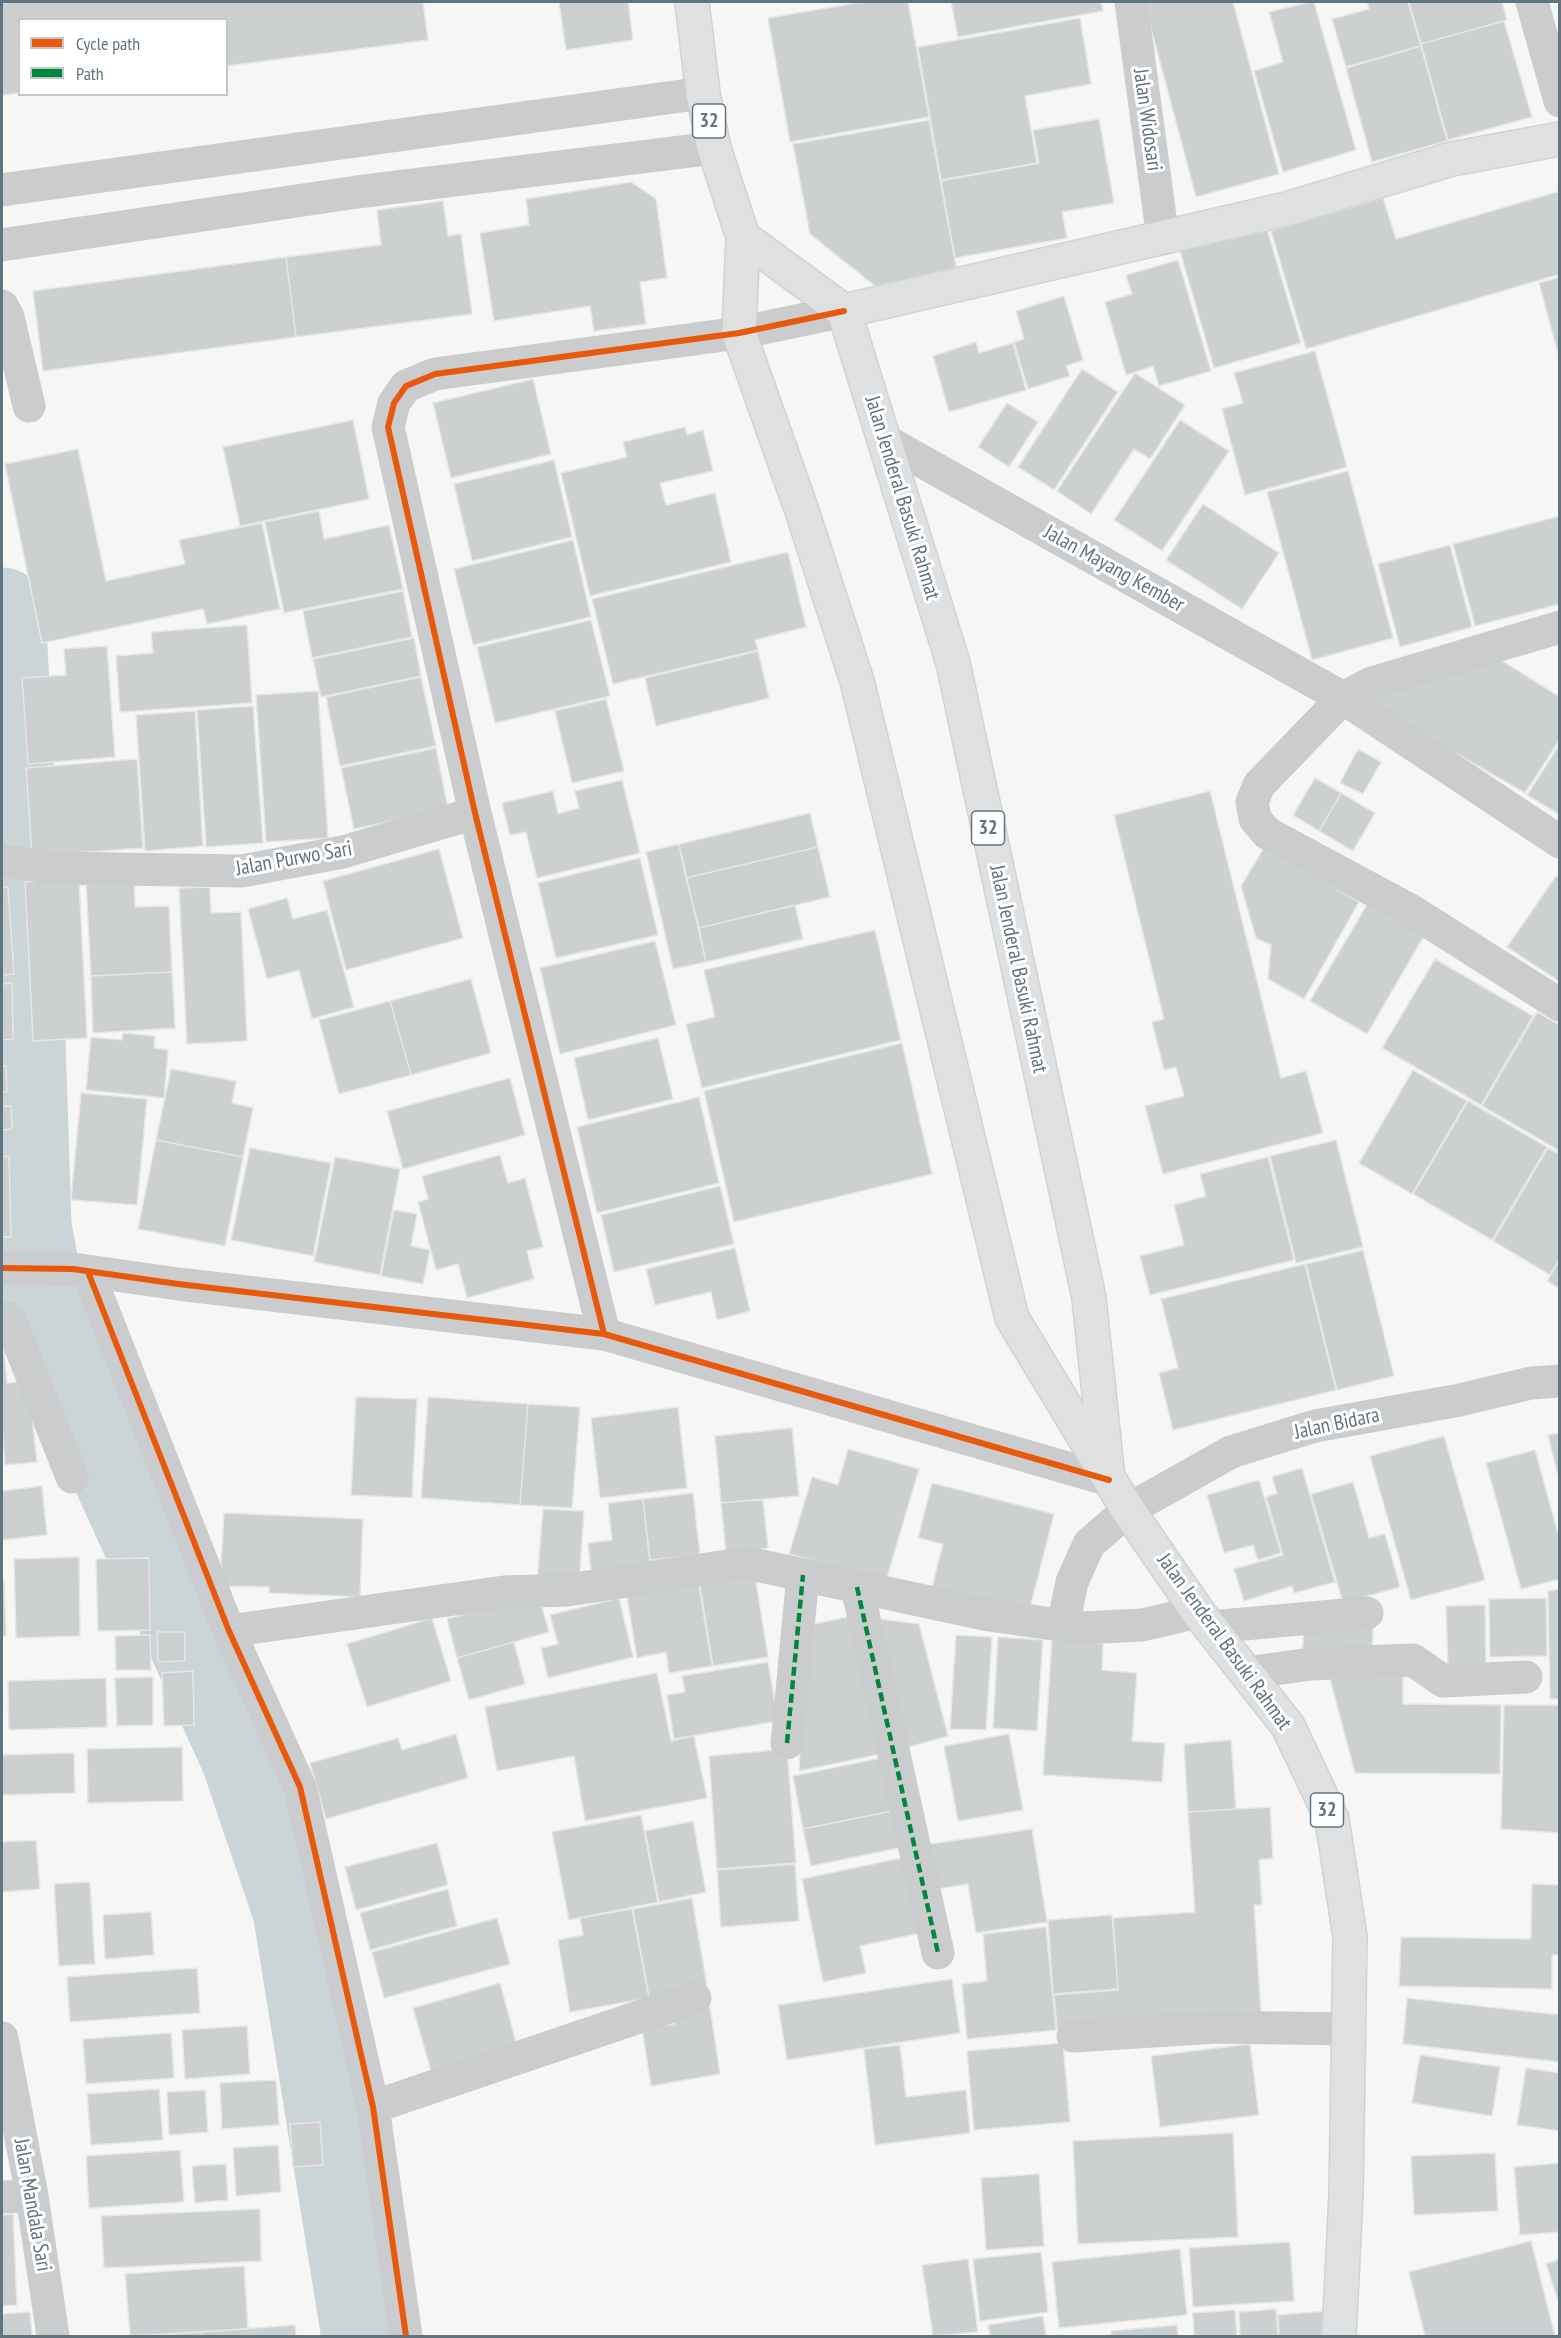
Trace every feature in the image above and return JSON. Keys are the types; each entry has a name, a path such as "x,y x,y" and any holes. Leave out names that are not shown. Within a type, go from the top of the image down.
{"main road":[{"name":"Jalan Jenderal Basuki Rahmat","path":"692,2 703,93 714,148 742,237 739,333 802,512 857,681 1012,1318 1128,1510 1204,1619 1288,1726 1332,1819 1350,1937 1345,2204 1339,2337"},
{"path":"742,237 844,311 1286,209 1452,159 1560,139"},
{"name":"Jalan Jenderal Basuki Rahmat","path":"844,311 953,663 1089,1298 1109,1480"},
{"name":"Jalan Jenderal Basuki Rahmat","path":"1345,2204 1359,2310 1360,2337"}],"street":[{"name":"Jalan Widosari","path":"1131,2 1163,239"},
{"path":"1532,2 1560,101"},
{"path":"2,190 703,93"},
{"path":"2,245 357,192 714,148"},
{"path":"2,306 8,317 29,406"},
{"path":"604,1334 475,813 388,427 394,403 406,386 435,374 739,333 844,311"},
{"name":"Jalan Mayang Kember","path":"884,440 1343,699 1560,842"},
{"path":"1560,627 1372,683 1343,699 1258,785 1252,802 1255,819 1267,833 1410,910 1560,1005"},
{"name":"Jalan Purwo Sari","path":"2,861 56,868 242,871 343,852 475,813"},
{"path":"7,1267 81,1270 506,1324 604,1334 1109,1480"},
{"path":"81,1270 229,1631 300,1787 373,2107 406,2337"},
{"path":"2,1319 9,1318 72,1477"},
{"name":"Jalan Bidara","path":"1063,1626 1072,1582 1089,1544 1128,1510 1231,1452 1305,1429 1460,1400 1531,1383 1560,1381"},
{"path":"229,1631 504,1592 567,1590 747,1563 988,1615 1081,1628 1204,1619 1367,1613"},
{"path":"787,1743 802,1575"},
{"path":"857,1587 938,1953"},
{"path":"1246,1673 1311,1664 1413,1660 1443,1681 1526,1677"},
{"path":"373,2107 695,1998"},
{"path":"1073,2036 1217,2027 1348,2029"},
{"name":"Jalan Mandala Sari","path":"2,2038 17,2197 53,2337"}],"building":[{"path":"423,2 428,40 228,66 228,18 18,18 18,93 2,95 2,3"},
{"path":"559,2 628,2 633,40 566,50"},
{"path":"862,2 908,2 929,117 790,142 768,18"},
{"path":"951,2 1101,2 1103,11 958,37"},
{"path":"1144,2 1233,2 1279,174 1196,197"},
{"path":"1314,2 1356,150 1283,172 1254,71 1283,62 1269,12"},
{"path":"1367,2 1408,2 1421,46 1346,67 1332,19 1369,9"},
{"path":"1409,2 1502,2 1507,20 1421,44"},
{"path":"1080,18 1091,84 1025,96 1037,163 941,180 918,47"},
{"path":"1504,21 1532,117 1448,140 1421,44"},
{"path":"1421,46 1447,141 1372,162 1346,68"},
{"path":"1099,119 1114,203 1062,212 1067,238 955,258 941,181 1039,163 1033,130"},
{"path":"929,120 957,271 875,286 810,234 793,144"},
{"path":"631,182 656,199 667,278 640,282 646,324 594,331 590,306 494,321 480,233 529,225 526,199"},
{"path":"1560,191 1560,274 1306,349 1271,231 1383,198 1396,239"},
{"path":"443,201 448,236 461,234 472,314 296,337 286,257 381,245 377,210"},
{"path":"1266,226 1301,343 1214,368 1180,251"},
{"path":"286,257 296,337 43,371 33,291"},
{"path":"1178,260 1211,371 1159,386 1153,366 1126,375 1105,302 1132,294 1126,275"},
{"path":"1560,277 1560,361 1539,283"},
{"path":"1064,296 1083,360 1066,366 1070,376 1028,389 1014,342 1024,339 1016,311"},
{"path":"976,342 979,353 1013,343 1026,390 949,412 933,356"},
{"path":"1315,351 1347,467 1245,495 1222,409 1243,403 1234,373"},
{"path":"1082,369 1118,392 1054,490 1018,467"},
{"path":"1135,373 1185,405 1150,459 1134,449 1091,514 1057,491"},
{"path":"533,379 551,454 451,478 433,403"},
{"path":"1007,403 1038,422 1009,467 978,447"},
{"path":"353,420 369,499 240,526 223,447"},
{"path":"1180,420 1229,451 1162,551 1114,520"},
{"path":"685,427 687,435 703,430 713,471 660,483 666,505 715,493 731,562 590,596 561,473 627,457 623,442"},
{"path":"78,449 106,581 185,564 179,540 262,523 280,609 207,624 203,609 42,643 5,464"},
{"path":"554,460 572,537 472,561 454,484"},
{"path":"1348,471 1393,638 1312,660 1267,492"},
{"path":"1203,504 1279,553 1242,609 1166,560"},
{"path":"319,511 324,539 389,525 403,589 284,613 265,522"},
{"path":"1560,516 1560,604 1475,626 1453,544"},
{"path":"573,540 591,617 473,645 454,569"},
{"path":"1450,545 1472,627 1400,647 1378,564"},
{"path":"788,552 806,627 755,640 758,650 613,684 592,599"},
{"path":"403,591 412,637 312,658 303,611"},
{"path":"591,620 610,696 495,723 477,647"},
{"path":"247,625 252,703 120,712 116,656 153,653 151,632"},
{"path":"414,638 421,676 321,697 313,659"},
{"path":"107,646 115,757 28,764 22,678 66,675 64,649"},
{"path":"758,651 769,698 656,726 645,678"},
{"path":"1496,657 1560,697 1560,739 1525,793 1361,699"},
{"path":"421,677 436,746 340,766 326,697"},
{"path":"318,691 328,838 266,842 256,695"},
{"path":"606,699 624,771 572,783 555,711"},
{"path":"253,706 263,843 206,847 197,710"},
{"path":"195,711 203,846 145,851 136,715"},
{"path":"1560,744 1560,815 1527,795"},
{"path":"436,748 448,809 354,829 341,768"},
{"path":"1358,749 1381,762 1363,794 1340,783"},
{"path":"137,759 143,848 32,856 26,768"},
{"path":"1315,778 1341,793 1319,831 1293,815"},
{"path":"622,780 640,853 537,878 526,832 510,835 502,803 553,791 558,814 579,808 575,791"},
{"path":"1210,791 1281,1078 1306,1071 1323,1133 1163,1174 1145,1106 1184,1096 1176,1067 1164,1070 1152,1022 1164,1019 1114,815"},
{"path":"1341,793 1375,813 1353,851 1319,831"},
{"path":"810,813 818,847 686,878 679,844"},
{"path":"679,844 706,962 673,969 646,852"},
{"path":"1265,846 1359,902 1304,999 1268,979 1271,945 1256,938 1241,886"},
{"path":"818,847 830,897 699,928 686,878"},
{"path":"439,849 463,938 346,970 323,881"},
{"path":"640,858 658,935 556,958 538,883"},
{"path":"1556,876 1560,878 1560,982 1507,947"},
{"path":"79,879 87,1038 33,1041 25,882"},
{"path":"134,880 135,907 169,906 172,972 91,976 86,883"},
{"path":"2,887 8,887 14,974 2,975"},
{"path":"210,887 211,913 241,912 247,1041 187,1044 179,888"},
{"path":"287,898 293,919 327,910 354,1007 312,1019 299,970 267,979 248,909"},
{"path":"1368,903 1424,936 1367,1034 1310,1001"},
{"path":"795,905 803,939 706,962 699,928"},
{"path":"875,930 901,1040 702,1088 686,1024 715,1017 704,970"},
{"path":"655,941 676,1025 560,1054 540,968"},
{"path":"1435,959 1533,1016 1481,1105 1382,1048"},
{"path":"172,972 175,1028 93,1033 91,976"},
{"path":"471,979 491,1053 411,1075 390,1001"},
{"path":"12,983 13,1039 2,1040 2,984"},
{"path":"390,1001 411,1075 339,1094 319,1020"},
{"path":"1537,1012 1560,1025 1560,1151 1482,1106"},
{"path":"123,1033 155,1036 154,1048 168,1050 164,1098 86,1090 91,1037 122,1040"},
{"path":"658,1038 673,1099 588,1120 574,1058"},
{"path":"902,1043 932,1174 734,1222 704,1091"},
{"path":"2,1066 6,1066 7,1092 2,1092"},
{"path":"171,1069 236,1081 232,1103 253,1108 243,1157 156,1140"},
{"path":"1413,1070 1467,1101 1412,1194 1359,1163"},
{"path":"510,1078 525,1135 403,1169 387,1111"},
{"path":"81,1093 147,1099 137,1205 71,1200"},
{"path":"699,1097 719,1183 597,1213 577,1127"},
{"path":"1468,1101 1547,1147 1492,1240 1413,1194"},
{"path":"2,1106 11,1106 12,1129 2,1130"},
{"path":"156,1140 243,1157 225,1246 138,1229"},
{"path":"1336,1140 1363,1247 1296,1263 1270,1156"},
{"path":"250,1148 331,1163 313,1256 231,1240"},
{"path":"1548,1148 1560,1154 1560,1258 1550,1275 1493,1241"},
{"path":"500,1155 508,1183 525,1178 543,1247 527,1251 534,1279 467,1298 458,1264 436,1270 418,1202 428,1199 422,1176"},
{"path":"9,1156 11,1237 2,1237 2,1157"},
{"path":"335,1157 400,1169 380,1275 314,1262"},
{"path":"1268,1157 1294,1260 1150,1295 1140,1256 1184,1245 1174,1205 1206,1196 1200,1174"},
{"path":"720,1186 734,1244 614,1272 601,1215"},
{"path":"394,1210 417,1214 411,1246 430,1250 423,1284 381,1276"},
{"path":"735,1248 750,1311 717,1320 711,1292 655,1305 646,1269"},
{"path":"1363,1250 1394,1376 1337,1390 1306,1264"},
{"path":"1560,1260 1560,1289 1547,1281"},
{"path":"1305,1264 1336,1390 1173,1430 1159,1373 1178,1368 1161,1299"},
{"path":"2,1332 7,1383 28,1381 37,1462 5,1465 2,1427"},
{"path":"356,1397 417,1399 412,1498 351,1495"},
{"path":"428,1397 528,1404 520,1505 421,1498"},
{"path":"528,1404 580,1407 572,1508 520,1505"},
{"path":"678,1407 687,1488 600,1498 591,1418"},
{"path":"792,1428 799,1496 721,1503 715,1436"},
{"path":"1560,1433 1560,1484 1548,1435"},
{"path":"1444,1436 1485,1580 1411,1600 1370,1456"},
{"path":"848,1449 919,1469 886,1581 789,1554 812,1477 838,1485"},
{"path":"1535,1450 1560,1541 1560,1579 1521,1589 1486,1463"},
{"path":"1302,1468 1335,1582 1294,1593 1292,1586 1244,1601 1234,1569 1283,1555 1266,1497 1277,1493 1272,1477"},
{"path":"1259,1480 1281,1553 1258,1560 1253,1545 1224,1553 1207,1495"},
{"path":"1353,1482 1369,1538 1385,1534 1400,1587 1343,1603 1311,1494"},
{"path":"932,1483 1054,1514 1029,1612 932,1587 943,1544 918,1538"},
{"path":"42,1486 47,1535 2,1540 2,1491"},
{"path":"693,1493 700,1555 650,1560 643,1499"},
{"path":"643,1499 651,1573 592,1580 588,1543 612,1540 608,1503"},
{"path":"763,1499 768,1548 726,1552 721,1503"},
{"path":"543,1509 584,1511 579,1585 537,1583"},
{"path":"224,1513 363,1519 360,1597 269,1593 269,1587 220,1586"},
{"path":"79,1557 80,1636 16,1638 14,1559"},
{"path":"149,1558 150,1630 98,1631 96,1559"},
{"path":"754,1569 768,1657 713,1666 699,1579"},
{"path":"698,1579 712,1666 669,1673 666,1652 637,1658 626,1591"},
{"path":"2,1581 4,1581 6,1636 2,1636"},
{"path":"1560,1589 1560,1699 1550,1699 1548,1591"},
{"path":"538,1593 549,1632 457,1658 447,1619"},
{"path":"619,1598 633,1657 548,1678 541,1648 558,1644 550,1615"},
{"path":"1546,1598 1547,1656 1490,1657 1489,1599"},
{"path":"1485,1605 1486,1670 1448,1671 1446,1606"},
{"path":"857,1615 885,1753 799,1771 805,1626"},
{"path":"432,1618 451,1681 367,1707 347,1644"},
{"path":"872,1618 919,1624 948,1736 905,1748"},
{"path":"1305,1624 1373,1628 1372,1655 1302,1651"},
{"path":"157,1632 185,1632 185,1661 158,1662"},
{"path":"150,1635 151,1670 116,1670 115,1636"},
{"path":"956,1635 992,1637 986,1730 950,1729"},
{"path":"998,1637 1043,1640 1037,1731 993,1728"},
{"path":"1052,1640 1103,1644 1102,1670 1137,1673 1132,1741 1165,1743 1162,1782 1043,1775"},
{"path":"514,1642 525,1684 469,1700 457,1658"},
{"path":"768,1662 778,1721 674,1739 667,1695 685,1692 682,1676"},
{"path":"193,1671 194,1725 164,1726 162,1673"},
{"path":"657,1673 671,1741 694,1736 707,1798 585,1821 574,1756 497,1771 485,1707"},
{"path":"1403,1675 1403,1704 1501,1705 1500,1774 1355,1773 1330,1679"},
{"path":"153,1677 153,1725 117,1726 115,1678"},
{"path":"106,1678 107,1727 9,1730 8,1681"},
{"path":"1504,1705 1560,1705 1560,1833 1501,1829"},
{"path":"456,1734 468,1778 326,1819 310,1763 398,1738 402,1750"},
{"path":"1009,1734 1023,1810 958,1821 944,1746"},
{"path":"1231,1740 1236,1809 1188,1812 1184,1744"},
{"path":"182,1747 183,1801 88,1803 87,1749"},
{"path":"787,1749 796,1863 717,1869 709,1756"},
{"path":"74,1753 75,1793 2,1795 2,1755"},
{"path":"886,1757 897,1810 803,1829 793,1776"},
{"path":"1270,1807 1273,1858 1259,1860 1262,1905 1254,1905 1261,2014 1057,2028 1054,1995 1118,1990 1113,1918 1195,1912 1188,1812"},
{"path":"897,1810 904,1847 811,1866 803,1829"},
{"path":"641,1815 658,1902 569,1920 552,1832"},
{"path":"693,1821 706,1892 659,1902 645,1831"},
{"path":"1032,1829 1047,1922 976,1933 968,1884 931,1890 924,1845"},
{"path":"36,1840 40,1889 2,1892 2,1842"},
{"path":"437,1843 448,1885 356,1910 345,1867"},
{"path":"906,1857 921,1933 860,1946 866,1973 823,1982 802,1879"},
{"path":"795,1864 799,1921 721,1927 717,1870"},
{"path":"90,1882 95,1964 59,1966 54,1884"},
{"path":"1532,1884 1560,1885 1560,1955 1552,1955 1552,1989 1399,1986 1401,1937 1531,1939"},
{"path":"448,1889 457,1926 370,1950 360,1913"},
{"path":"692,1898 707,1986 649,1997 633,1909"},
{"path":"632,1909 649,1998 570,2012 558,1940 583,1935 580,1918"},
{"path":"151,1912 154,1955 105,1959 103,1915"},
{"path":"1112,1915 1118,1989 1053,1994 1048,1920"},
{"path":"497,1918 510,1964 384,1998 372,1952"},
{"path":"1046,1927 1056,2030 967,2039 962,1984 987,1981 983,1934"},
{"path":"197,1968 200,2013 70,2022 67,1977"},
{"path":"952,1979 960,2033 787,2060 778,2005"},
{"path":"500,1983 517,2046 431,2071 413,2008"},
{"path":"1407,1998 1560,2015 1560,2062 1403,2044"},
{"path":"710,2007 720,2074 651,2086 642,2029 674,2024 672,2013"},
{"path":"247,2026 250,2074 185,2079 182,2030"},
{"path":"171,2033 174,2078 86,2084 83,2039"},
{"path":"1063,2043 1070,2122 974,2130 967,2051"},
{"path":"1250,2044 1259,2115 1160,2127 1151,2056"},
{"path":"900,2045 906,2097 966,2090 970,2133 875,2145 864,2049"},
{"path":"1420,2055 1500,2067 1492,2116 1412,2103"},
{"path":"1526,2068 1560,2073 1560,2131 1517,2125"},
{"path":"276,2080 279,2125 222,2129 220,2083"},
{"path":"159,2089 163,2140 91,2145 87,2094"},
{"path":"205,2090 208,2132 169,2135 167,2092"},
{"path":"320,2122 323,2165 293,2167 290,2124"},
{"path":"1233,2133 1238,2237 1078,2244 1073,2141"},
{"path":"278,2145 281,2192 236,2196 233,2148"},
{"path":"180,2150 184,2202 89,2208 86,2156"},
{"path":"1495,2153 1498,2211 1414,2215 1411,2156"},
{"path":"1560,2163 1560,2232 1520,2235 1514,2167"},
{"path":"226,2164 228,2200 195,2203 192,2166"},
{"path":"1039,2174 1044,2246 986,2250 981,2178"},
{"path":"260,2209 261,2261 104,2268 101,2216"},
{"path":"13,2214 17,2305 2,2306 2,2215"},
{"path":"1531,2241 1555,2336 1425,2336 1409,2272"},
{"path":"1290,2242 1294,2301 1193,2307 1189,2248"},
{"path":"1180,2249 1187,2315 1059,2328 1052,2262"},
{"path":"1041,2252 1048,2312 980,2321 973,2259"},
{"path":"968,2259 978,2332 933,2336 922,2265"},
{"path":"1560,2259 1560,2306 1546,2264"},
{"path":"244,2266 248,2329 130,2336 125,2274"},
{"path":"1276,2309 1278,2336 1240,2336 1239,2312"},
{"path":"1235,2310 1237,2336 1194,2336 1193,2313"},
{"path":"1327,2311 1329,2336 1279,2336 1278,2315"},
{"path":"30,2312 32,2336 2,2336 2,2314"},
{"path":"1043,2316 1046,2336 990,2336 988,2325"},
{"path":"295,2325 296,2336 202,2336 202,2332"},
{"path":"1177,2325 1178,2336 1111,2336 1111,2331"},
{"path":"202,2332 202,2336 140,2336"}],"waterway":[{"path":"2,611 17,887 28,1226 45,1319 244,1757 296,1910 365,2336"}],"marked path":[{"path":"787,1743 803,1575"},
{"path":"857,1587 938,1953"}],"cycle path":[{"path":"604,1334 475,813 388,427 394,403 406,386 435,374 739,333 844,311"},
{"path":"2,1268 73,1269 178,1284 604,1334 1109,1480"},
{"path":"88,1272 229,1631 300,1787 373,2107 406,2336"}]}
